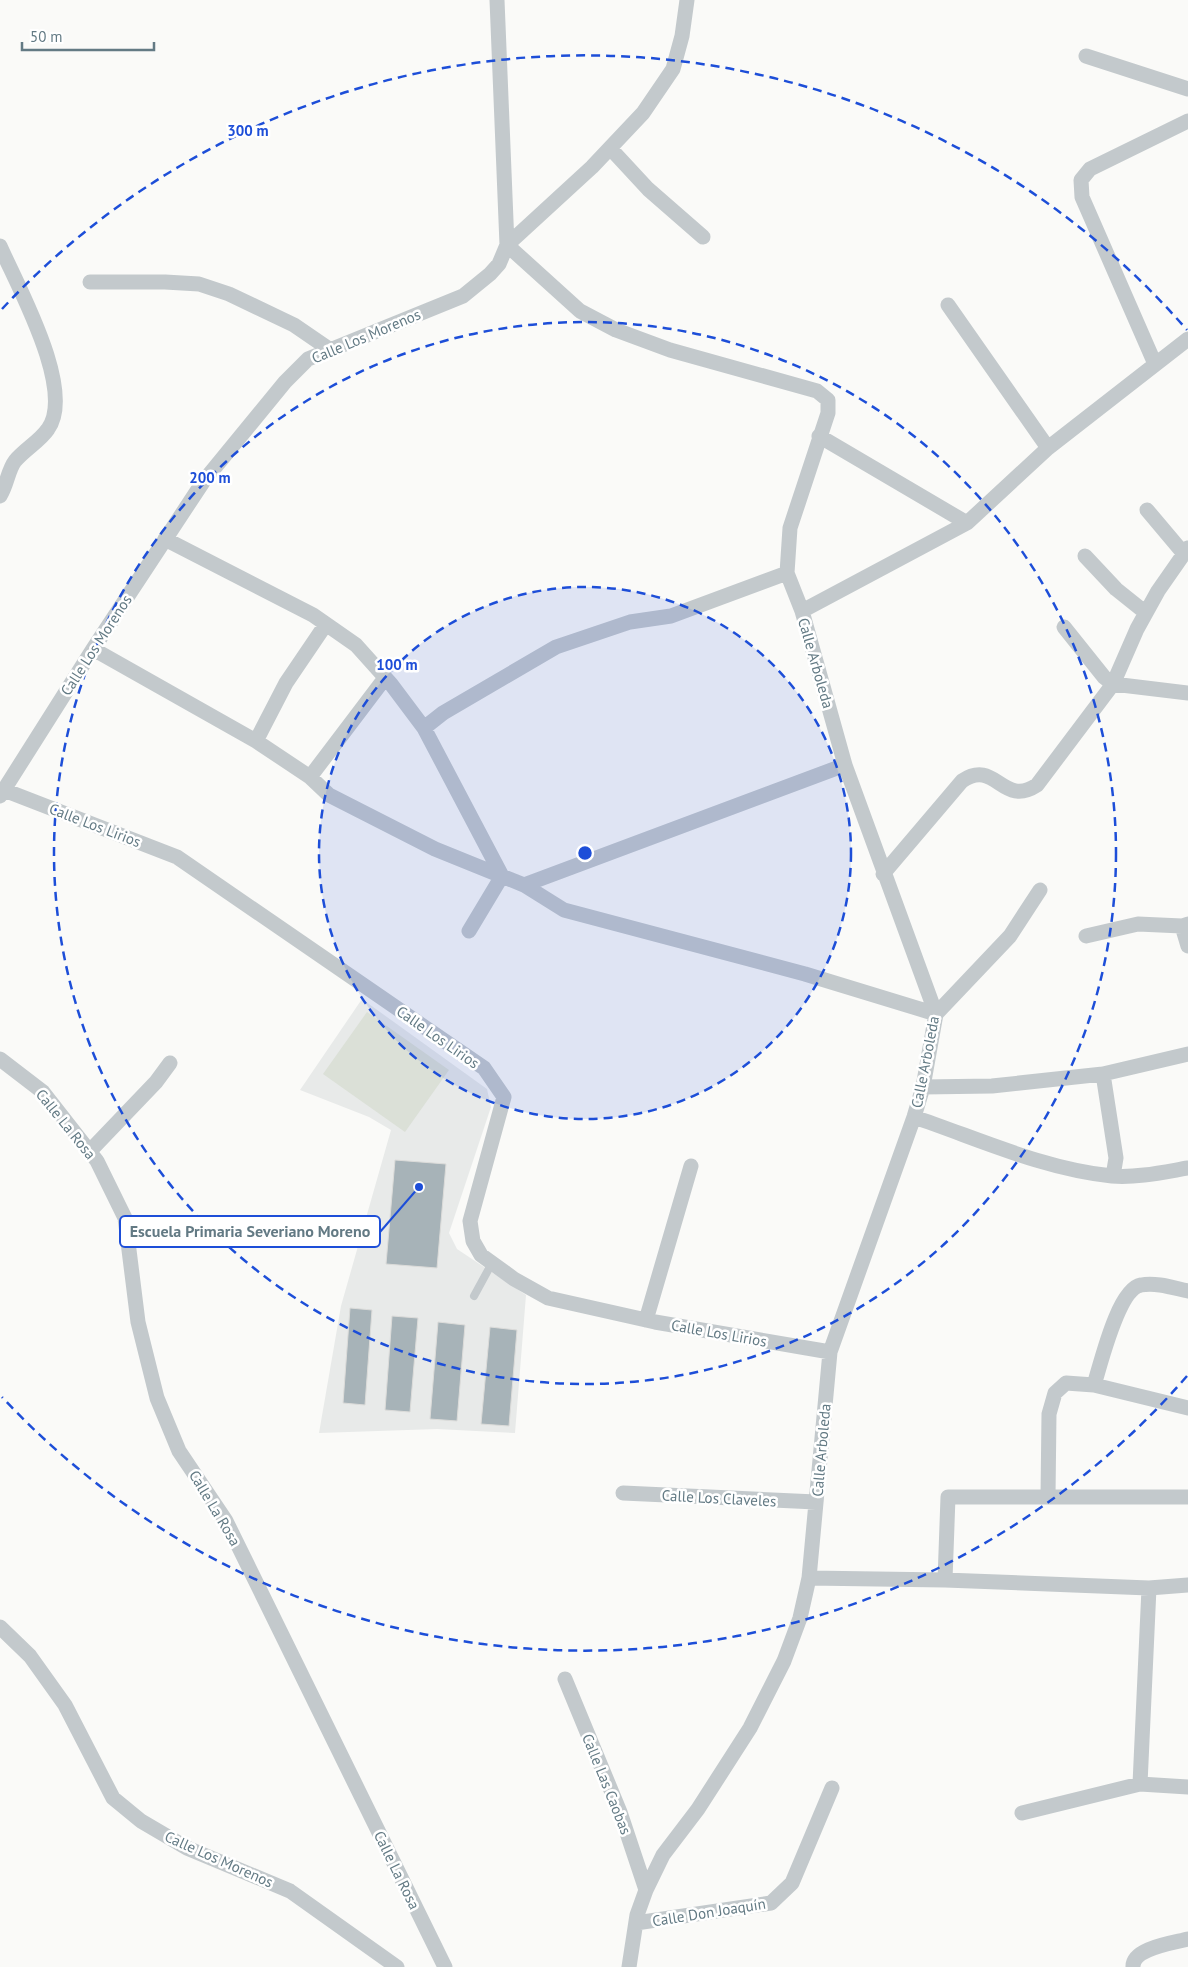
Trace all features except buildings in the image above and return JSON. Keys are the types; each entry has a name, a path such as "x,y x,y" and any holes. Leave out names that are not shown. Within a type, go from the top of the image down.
{"street":[{"name":"Calle Los Morenos","path":"2,793 92,649 203,482 284,382 308,359 463,296 495,269 506,246 497,0"},
{"path":"506,246 610,148 642,113 673,68 682,36 687,0"},
{"path":"1086,56 1188,89"},
{"path":"1155,364 1082,197 1081,180 1090,169 1188,121"},
{"path":"610,148 648,189 702,237"},
{"path":"0,246 50,359 56,385 53,414 49,428 7,463 6,487 0,496"},
{"name":"Calle Arboleda","path":"506,246 580,311 616,330 670,350 742,368 817,391 828,400 828,413 790,528 787,573 802,611 845,765 883,874 936,1014 923,1087 914,1116 830,1352 808,1578 800,1618 784,1661 754,1720 698,1809 663,1855 646,1890 636,1923 629,1967"},
{"path":"90,282 199,284 229,294 294,325 329,349"},
{"path":"948,305 1048,448"},
{"path":"802,611 967,523 1048,448 1188,338"},
{"path":"819,436 967,523"},
{"path":"883,874 962,781 973,773 983,773 1014,791 1026,792 1037,785 1113,684 1158,591 1186,551 1147,510"},
{"path":"165,539 313,615 356,645 385,678 424,728 502,876"},
{"path":"1084,556 1116,589 1146,613"},
{"path":"424,728 443,713 556,648 630,622 671,616 787,573"},
{"path":"256,741 286,682 326,624"},
{"path":"1064,626 1113,684 1188,693"},
{"path":"92,649 256,741 310,777 329,795 435,849 524,885 564,910 805,974 936,1014 1010,936 1040,890"},
{"path":"310,777 385,678"},
{"path":"524,885 845,765"},
{"name":"Calle Los Lirios","path":"2,793 177,857 484,1068 504,1098 470,1221 473,1241 481,1255 492,1263 548,1298 646,1320 830,1352"},
{"path":"469,931 502,876"},
{"path":"1086,936 1138,924 1185,925 1188,946"},
{"path":"923,1087 992,1086 1103,1074 1188,1054"},
{"name":"Calle La Rosa","path":"0,1059 43,1092 96,1161 125,1218 138,1322 157,1398 179,1451 226,1521 445,1967"},
{"path":"89,1152 156,1082 170,1063"},
{"path":"1103,1074 1116,1158 1113,1176"},
{"path":"914,1116 1052,1165 1113,1176 1137,1176 1188,1168"},
{"path":"646,1320 691,1166"},
{"path":"1094,1384 1119,1310 1129,1292 1140,1285 1188,1291"},
{"path":"1048,1496 1049,1414 1056,1393 1066,1383 1094,1384 1188,1408"},
{"name":"Calle Los Claveles","path":"623,1493 816,1502"},
{"path":"944,1580 948,1497 1188,1496"},
{"path":"808,1578 944,1580 1148,1588 1188,1585"},
{"path":"1140,1784 1148,1588"},
{"name":"Calle Los Morenos","path":"0,1627 30,1656 65,1705 113,1798 141,1821 187,1848 290,1891 397,1967"},
{"name":"Calle Las Caobas","path":"564,1679 620,1812 646,1890"},
{"path":"1022,1813 1140,1784 1188,1787"},
{"name":"Calle Don Joaquín","path":"636,1923 771,1903 792,1883 832,1788"},
{"path":"1133,1967 1136,1956 1143,1952 1188,1939"}],"lane":[{"path":"474,1296 492,1263"}],"shaded area":[{"path":"362,999 487,1089 491,1107 449,1233 457,1249 526,1295 515,1433 437,1429 319,1433 341,1306 391,1130 369,1117 300,1090"},
{"path":"367,1012 449,1070 405,1132 323,1074"}],"place":[{"name":"Escuela Primaria Severiano Moreno","path":"419,1187"}]}
